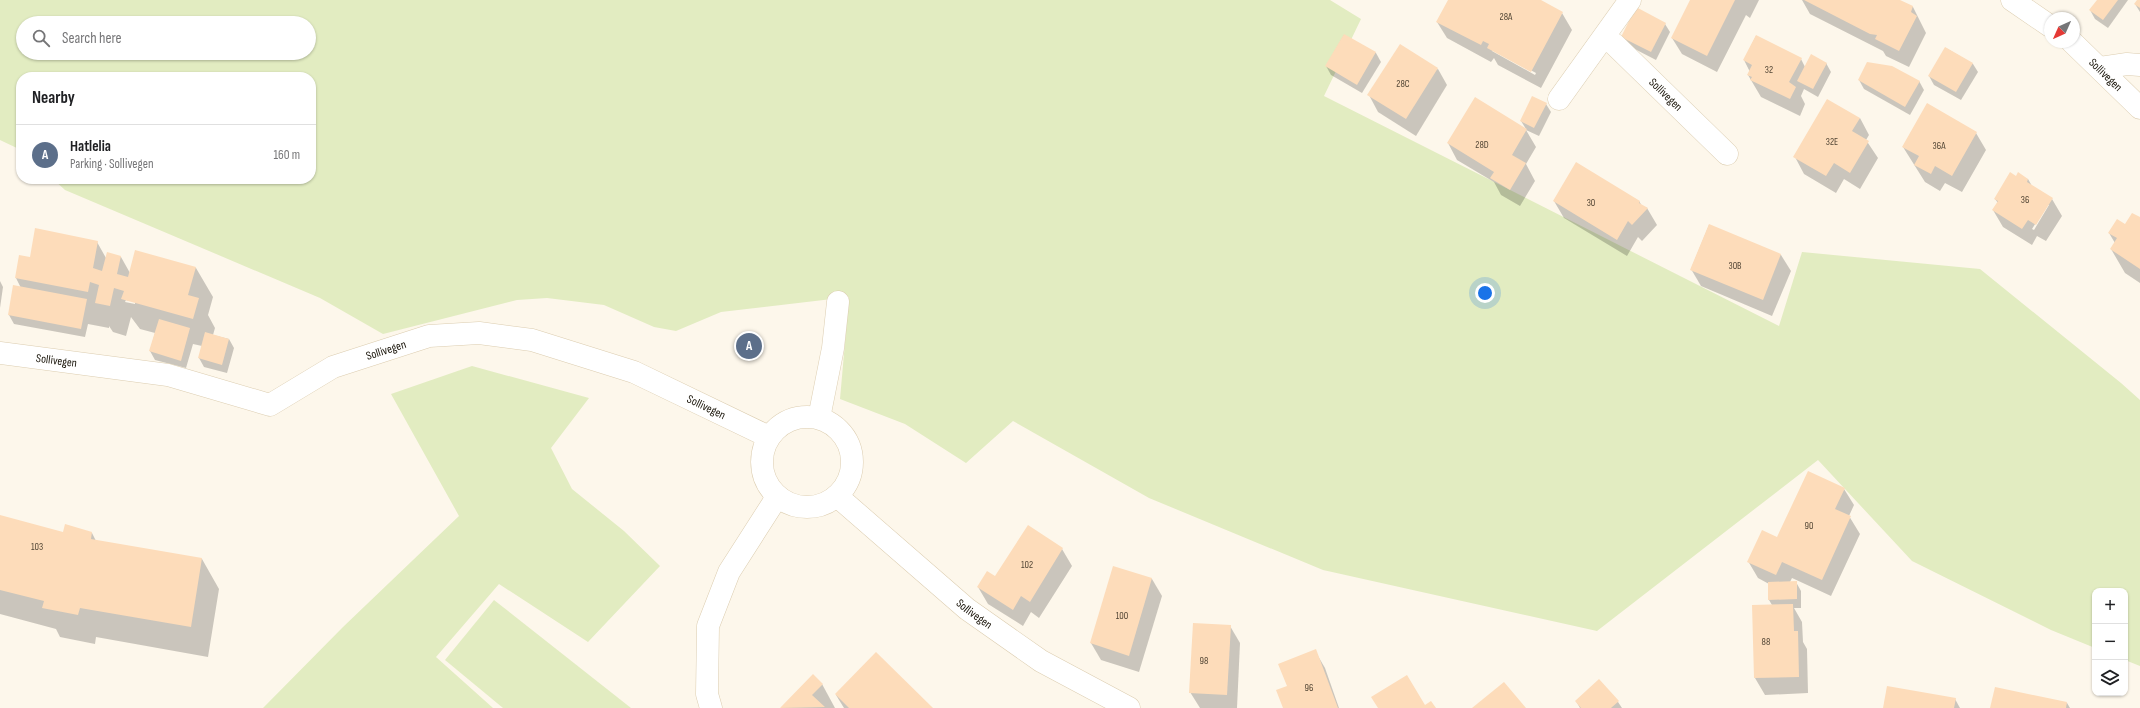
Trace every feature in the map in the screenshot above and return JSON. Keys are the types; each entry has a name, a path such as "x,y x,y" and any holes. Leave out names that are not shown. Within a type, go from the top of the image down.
{"street":[{"path":"1559,99 1630,0"},
{"path":"2012,0 2044,22"},
{"name":"Sollivegen","path":"1604,38 1614,44 1727,154"},
{"name":"Sollivegen","path":"2078,48 2140,108"},
{"path":"2100,68 2127,64 2140,66"},
{"path":"819,418 833,348 838,302"},
{"name":"Sollivegen","path":"0,353 168,375 270,405 333,367 429,336 479,333 532,340 634,372 769,437"},
{"path":"805,416 819,418 832,424 842,433 849,445 852,458 851,472 846,485 837,496 827,503 814,507 801,507 788,503 777,497 768,487 762,468 763,448 769,437 778,426 791,419 805,416"},
{"name":"Sollivegen","path":"837,496 967,609 1041,661 1129,708"},
{"path":"711,708 707,694 708,626 729,572 777,497"}],"green space":[{"path":"0,0 1330,0 1361,19 1324,96 1779,326 1802,252 1980,269 2121,383 2140,400 2140,666 2128,661 2128,588 2092,588 2092,647 2051,630 1912,561 1818,460 1597,631 1323,570 1149,498 1013,421 966,463 905,424 840,399 849,297 721,312 676,331 654,327 604,305 547,298 517,300 383,334 320,298 65,190 58,184 316,184 316,72 16,72 16,148 0,140"},
{"path":"472,366 589,398 551,448 572,489 624,531 660,566 588,642 499,584 436,657 493,708 263,708 343,627 459,516 391,394"},
{"path":"494,600 631,708 503,708 445,660"}],"building":[{"path":"1448,0 1541,0 1563,12 1531,72 1487,48 1489,44 1483,41 1481,45 1436,22"},
{"path":"1690,0 1735,0 1707,56 1671,38"},
{"path":"1804,0 1900,0 1913,6 1911,12 1917,16 1899,51 1875,39 1877,35 1870,34"},
{"path":"2097,0 2118,0 2103,20 2089,10"},
{"path":"2137,0 2140,0 2140,8 2134,4"},
{"path":"1636,7 1666,23 1651,52 1621,37"},
{"path":"1344,34 1376,52 1357,85 1325,66"},
{"path":"1756,35 1802,58 1789,82 1796,87 1790,99 1750,80 1752,77 1747,75 1752,65 1743,60"},
{"path":"1400,44 1438,68 1406,119 1367,95"},
{"path":"1945,47 1973,63 1956,92 1928,76"},
{"path":"1811,54 1827,63 1813,89 1797,81"},
{"path":"1867,62 1892,66 1920,81 1905,107 1858,80"},
{"path":"1532,96 1547,103 1534,128 1520,121"},
{"path":"1475,97 1527,129 1512,155 1526,163 1510,190 1490,178 1494,172 1447,143"},
{"path":"1827,99 1860,118 1852,131 1869,141 1850,173 1834,163 1826,176 1793,157"},
{"path":"1927,103 1977,132 1952,176 1935,166 1931,174 1914,165 1919,156 1902,147"},
{"path":"1576,162 1640,201 1639,203 1648,208 1632,225 1628,221 1617,240 1553,201"},
{"path":"2010,172 2016,176 2018,172 2028,179 2027,182 2053,198 2036,225 2028,220 2022,229 1992,210 1998,201 1994,199"},
{"path":"2132,213 2140,217 2140,269 2110,249 2117,238 2108,233 2117,219 2125,224"},
{"path":"1709,224 1781,254 1763,300 1690,270"},
{"path":"35,228 98,241 93,268 102,271 107,252 121,256 117,274 128,277 135,250 196,267 188,295 199,298 193,319 121,299 124,291 114,288 110,306 95,303 99,285 90,282 88,292 15,278 19,255 30,257"},
{"path":"13,285 87,299 81,329 8,315"},
{"path":"159,319 190,328 181,361 149,351"},
{"path":"205,332 229,339 222,365 198,358"},
{"path":"1808,471 1845,488 1835,509 1851,516 1822,580 1782,562 1776,575 1747,562 1762,530 1777,537"},
{"path":"0,515 63,532 65,524 92,532 91,539 202,558 191,627 80,608 78,615 42,608 44,601 0,590"},
{"path":"1028,525 1063,548 1030,602 1021,596 1013,610 977,587 987,571 995,576"},
{"path":"1113,566 1152,578 1129,656 1090,643"},
{"path":"1797,581 1797,599 1768,600 1768,582"},
{"path":"1793,604 1794,631 1798,631 1799,677 1754,678 1752,605"},
{"path":"1193,623 1231,625 1227,695 1189,693"},
{"path":"1316,649 1338,708 1283,708 1276,690 1287,686 1278,664"},
{"path":"876,652 933,708 849,708 835,694"},
{"path":"813,674 823,684 812,695 825,707 780,708"},
{"path":"1407,675 1425,705 1431,701 1436,708 1378,708 1371,697"},
{"path":"1599,679 1619,701 1611,708 1581,708 1575,701"},
{"path":"1504,682 1526,708 1472,708"},
{"path":"1887,686 1956,698 1954,708 1883,708"},
{"path":"1995,687 2067,702 2066,708 1990,708"}],"place":[{"name":"Hatlelia","path":"749,346"}]}
